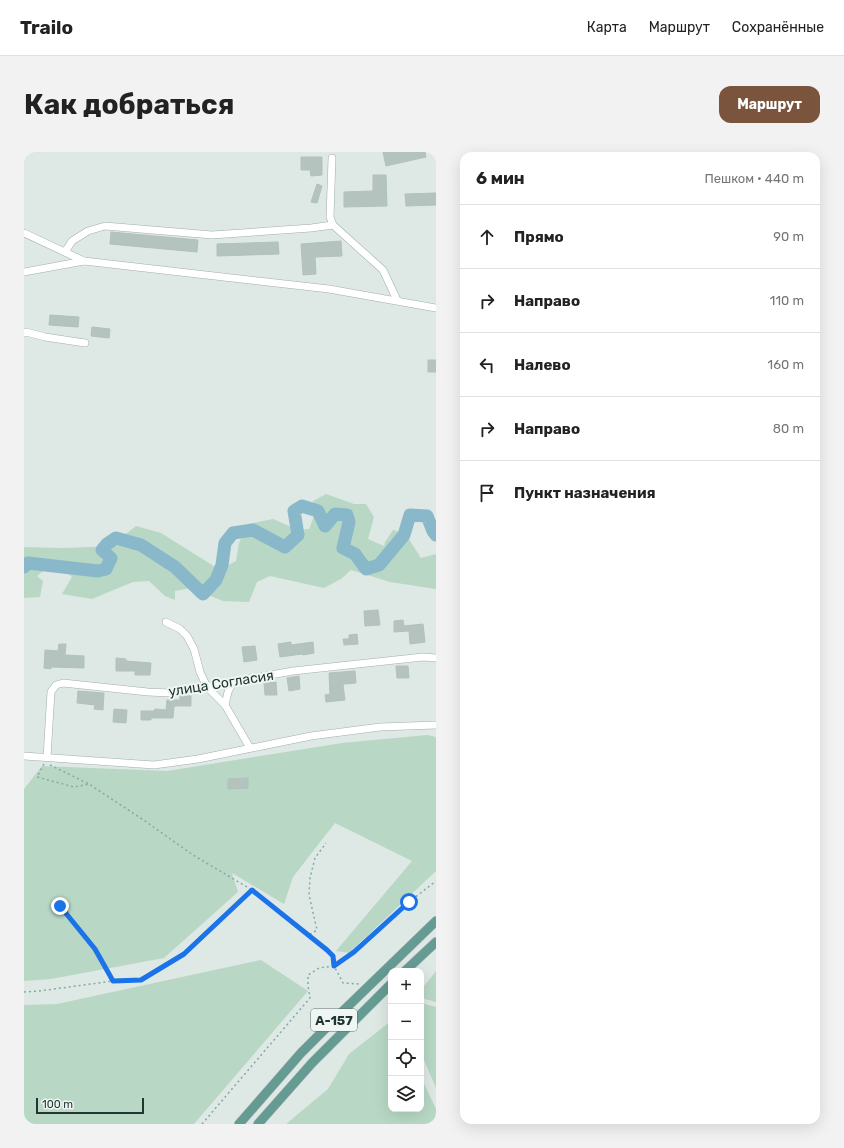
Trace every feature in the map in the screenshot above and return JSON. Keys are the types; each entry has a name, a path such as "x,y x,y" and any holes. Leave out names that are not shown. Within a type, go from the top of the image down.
{"main road":[{"name":"А-157","path":"239,1124 301,1054 366,988 436,921"},
{"path":"408,968 436,942"},
{"name":"А-157","path":"258,1124 312,1063 388,987"},
{"path":"263,1124 286,1092"}],"street":[{"path":"332,158 330,217 333,225 383,270 397,300"},
{"path":"65,252 72,241 88,231 105,226 212,235 333,225"},
{"path":"24,233 84,261"},
{"path":"24,272 84,261 329,289 436,308"},
{"path":"24,333 26,332 45,337 85,343"},
{"path":"166,622 180,629 187,636 194,649 200,672 207,687 225,705 250,748"},
{"name":"улица Согласия","path":"48,757 51,692 56,685 63,683 171,693 293,671 424,657 436,658"},
{"path":"225,705 228,692 233,682"},
{"path":"24,756 154,764 198,759 311,736 380,727 436,725"}],"path":[{"path":"89,784 74,787 37,777 45,762 89,784 145,821 192,855 252,890 308,934 333,956 334,966 343,983 358,984 366,988"},
{"path":"308,934 309,935 317,930 309,896 310,878 315,858 326,843"},
{"path":"202,1124 310,998 308,975 319,968 334,966 354,952 409,902 436,881"},
{"path":"24,992 113,981 141,980 184,954 252,890"},
{"path":"60,906 95,949 113,981"}],"green space":[{"path":"326,494 354,504 366,504 374,517 368,539 384,546 393,530 405,533 421,558 436,554 436,589 390,582 351,570 341,579 324,588 270,576 257,582 249,602 223,601 191,588 175,591 175,600 165,596 149,581 133,582 92,599 62,594 72,577 64,570 50,566 37,576 43,581 40,597 24,598 24,547 64,548 117,546 122,537 136,526 161,533 220,570 236,561 239,543 248,524 273,519 298,530 309,529 313,519 313,501"},
{"path":"427,735 436,737 436,871 349,953 336,951 412,861 335,823 293,877 284,904 232,873 238,892 164,958 51,979 24,981 24,789 42,766 167,771 342,743"},
{"path":"261,960 308,991 194,1124 24,1124 24,1005 57,1004"},
{"path":"436,971 436,1002 424,999 424,986"},
{"path":"424,1004 436,1007 436,1088 424,1060"},
{"path":"388,1023 388,1112 424,1112 424,1083 436,1109 436,1124 286,1124 328,1089 349,1054"}],"building":[{"path":"383,152 425,152 426,157 386,166"},
{"path":"301,157 322,157 322,175 311,176 310,170 301,170"},
{"path":"373,175 386,175 387,206 344,207 344,192 373,191"},
{"path":"317,184 322,186 317,203 311,202"},
{"path":"436,193 436,205 406,206 405,194"},
{"path":"111,232 198,240 197,252 110,244"},
{"path":"341,241 342,256 315,257 316,274 303,275 301,244"},
{"path":"278,242 279,254 217,256 217,244"},
{"path":"50,315 79,317 78,327 49,325"},
{"path":"92,327 110,329 109,338 91,336"},
{"path":"428,360 436,360 436,372 428,372"},
{"path":"378,610 380,625 365,626 364,611"},
{"path":"403,620 404,626 423,624 425,642 410,644 409,631 394,632 394,621"},
{"path":"357,634 358,644 344,645 343,639 349,639 349,635"},
{"path":"291,642 291,645 313,642 314,653 280,657 278,644"},
{"path":"59,644 66,644 65,655 84,656 84,668 44,668 45,650 58,651"},
{"path":"255,646 257,660 244,662 242,647"},
{"path":"116,658 126,659 126,661 151,663 150,675 135,675 135,671 116,671"},
{"path":"396,666 408,666 409,678 397,678"},
{"path":"355,671 356,683 343,685 345,700 326,702 325,695 330,694 329,673"},
{"path":"299,676 300,689 289,691 287,678"},
{"path":"276,682 277,695 265,695 264,683"},
{"path":"78,691 104,693 103,710 94,709 95,705 77,703"},
{"path":"180,696 191,696 191,706 174,706 173,718 151,718 151,720 141,720 141,711 154,711 155,709 166,710 167,700 180,700"},
{"path":"114,709 127,710 126,723 113,722"},
{"path":"248,778 248,788 228,789 228,779"}],"waterway":[{"path":"24,567 28,563 98,571 106,569 111,558 102,550 107,544 116,538 141,545 175,567 203,594 216,580 222,565 225,543 233,533 253,530 285,547 298,535 294,511 302,506 318,511 325,526 335,514 347,515 349,522 343,548 355,554 366,569 379,565 404,535 410,515 427,516 436,535"}],"route":[{"path":"60,906 95,949 113,981 141,980 184,954 252,890 327,950 333,956 334,966 354,952 409,902"}]}
